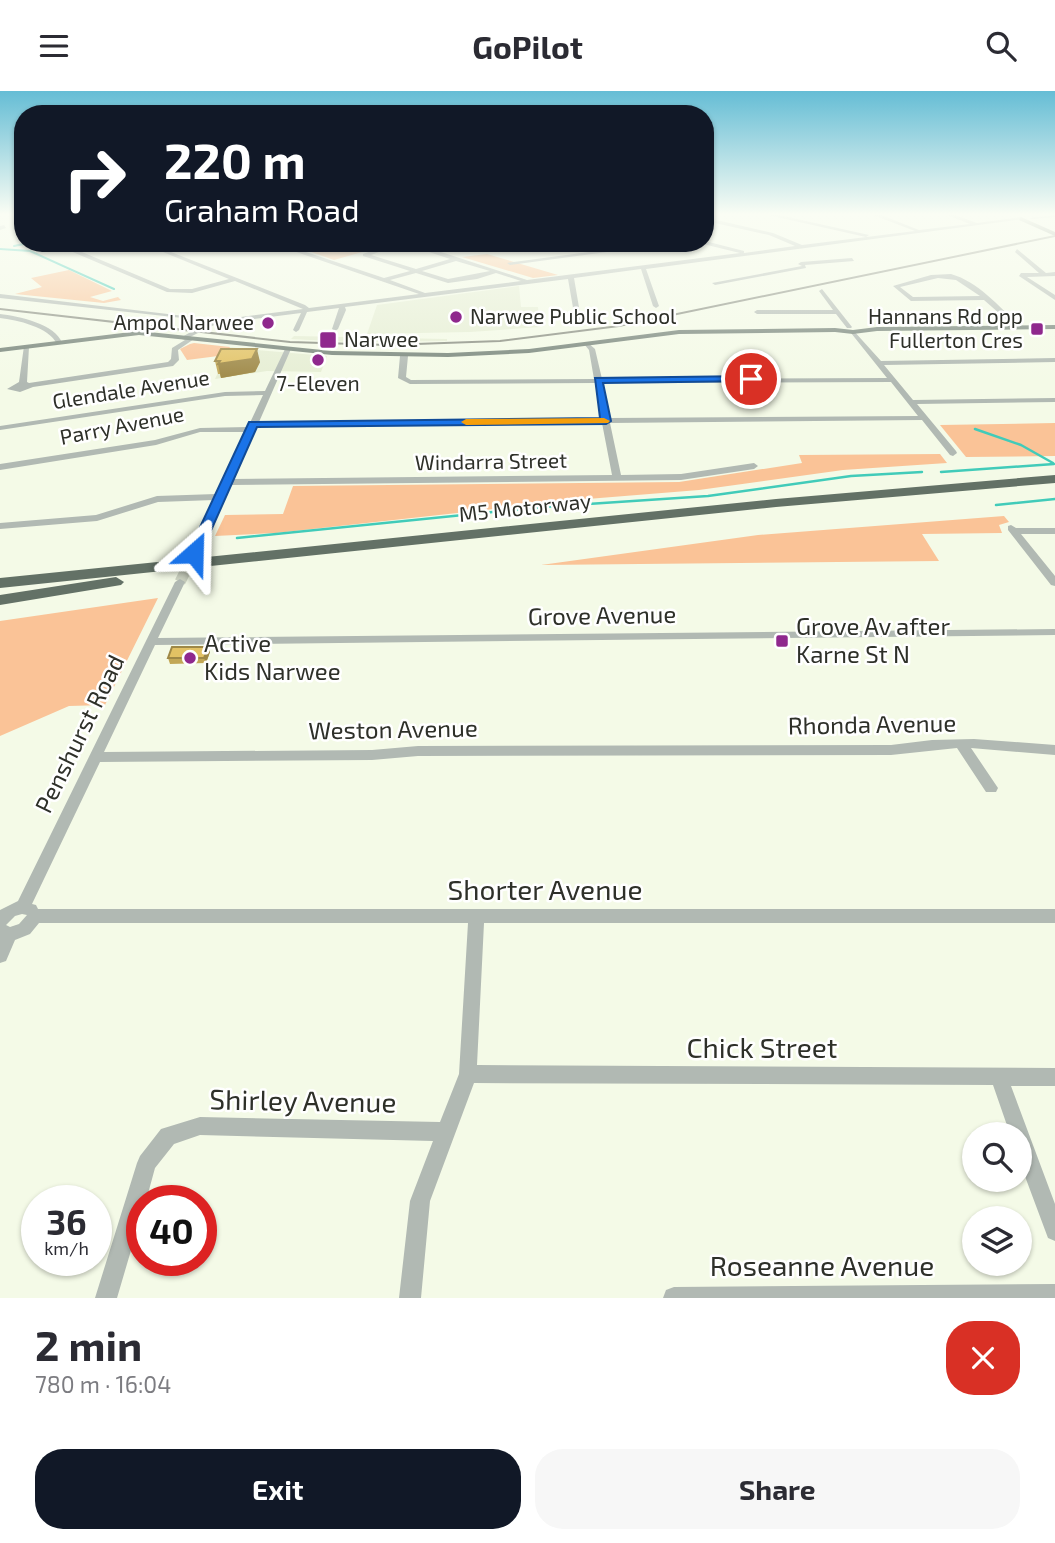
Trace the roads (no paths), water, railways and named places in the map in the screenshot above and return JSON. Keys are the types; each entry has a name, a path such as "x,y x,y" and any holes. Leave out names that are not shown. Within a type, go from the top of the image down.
{"highway":[{"name":"M5 Motorway","path":"217,565 776,503 1055,479"},
{"name":"M5 Motorway","path":"0,583 1055,487"},
{"path":"0,577 106,566 153,571"},
{"name":"M5 Motorway","path":"0,591 153,571"},
{"path":"0,600 153,571"}],"main road":[{"path":"0,350 139,333 288,349 404,356 489,354 679,332 1055,327"}],"street":[{"path":"123,271 169,291 192,291 236,279"},
{"path":"217,271 306,308 296,330"},
{"path":"356,271 426,295"},
{"path":"384,281 415,271"},
{"path":"417,271 448,281 495,271"},
{"path":"497,271 527,282"},
{"path":"26,347 26,384 161,366 174,361 173,351 186,340 206,325 219,322 608,271"},
{"path":"644,271 656,306"},
{"path":"715,283 775,271"},
{"path":"806,271 809,275"},
{"path":"1041,271 1044,274"},
{"path":"1055,274 1021,275 1055,298"},
{"path":"571,276 578,319"},
{"path":"984,298 911,299 896,286 950,276 960,279 984,298 1018,327"},
{"path":"822,291 953,453"},
{"path":"0,296 219,322"},
{"path":"335,329 344,310 341,306"},
{"path":"757,312 838,312"},
{"path":"0,316 24,319 57,337 59,342"},
{"path":"587,344 592,349 617,478"},
{"path":"194,553 288,349"},
{"path":"404,356 402,378 410,382 893,380"},
{"path":"879,363 1055,361"},
{"name":"Glendale Avenue","path":"0,428 225,394 267,393"},
{"path":"910,403 1055,400"},
{"name":"Parry Avenue","path":"0,467 156,442 200,430 252,426 922,418"},
{"name":"Windarra Street","path":"227,482 681,477 754,466"},
{"path":"0,526 97,517 157,499 220,497"},
{"path":"1055,531 1012,530 1055,583"},
{"name":"Penshurst Road","path":"29,912 97,757 180,582"},
{"name":"Grove Avenue","path":"150,642 1055,632"},
{"name":"Rhonda Avenue","path":"691,750 891,750 922,745 1055,750"},
{"path":"962,745 991,788"},
{"name":"Weston Avenue","path":"97,757 691,750"},
{"path":"0,956 3,929 7,912 29,912 26,929 3,929"},
{"name":"Shorter Avenue","path":"29,912 476,917 1055,916"},
{"path":"410,1298 420,1201 468,1074 476,917"},
{"name":"Chick Street","path":"468,1074 1055,1077"},
{"path":"999,1077 1015,1122"},
{"name":"Shirley Avenue","path":"106,1298 147,1163 168,1136 200,1126 446,1132"},
{"path":"1032,1168 1055,1231"},
{"name":"Roseanne Avenue","path":"674,1298 1055,1295"}],"waterway":[{"path":"75,271 114,289"},
{"path":"975,429 1021,445 1053,463"},
{"path":"941,472 1054,464"},
{"path":"237,538 543,507 708,496 851,476 922,472"},
{"path":"996,505 1055,499"}],"tunnel":[{"path":"187,568 194,553"},
{"path":"180,582 187,568"}],"railway":[{"path":"0,309 290,342 388,345 500,341 619,326 884,271"}],"place":[{"name":"Narwee Public School","path":"456,317"},
{"name":"Ampol Narwee","path":"268,323"},
{"name":"Hannans Rd opp Fullerton Cres","path":"1037,329"},
{"name":"Narwee","path":"328,340"},
{"name":"7-Eleven","path":"318,360"},
{"name":"Grove Av after Karne St N","path":"782,641"},
{"name":"Active Kids Narwee","path":"190,658"}]}
